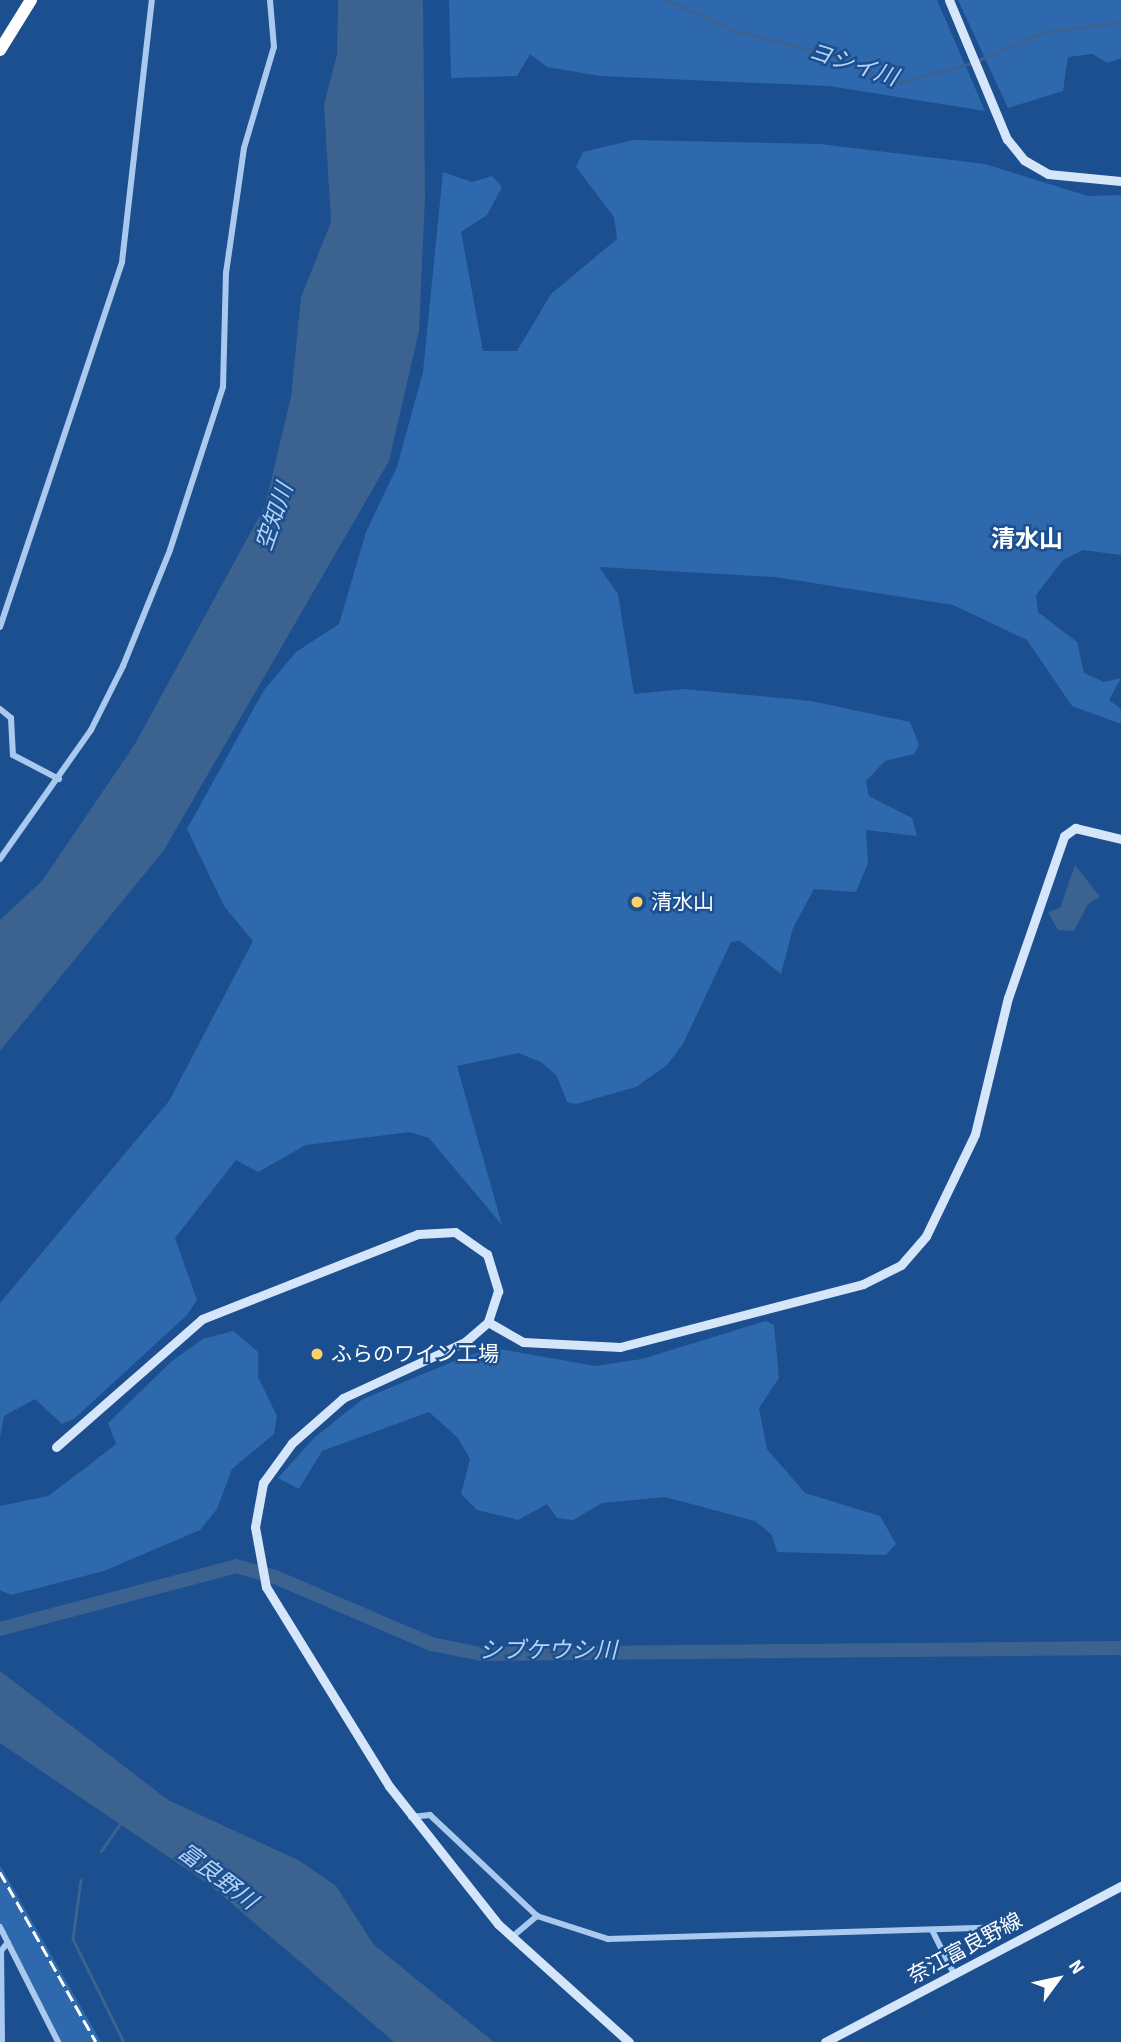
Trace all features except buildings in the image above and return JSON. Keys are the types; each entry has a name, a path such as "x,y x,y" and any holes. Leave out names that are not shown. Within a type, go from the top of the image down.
{"highway":[{"path":"0,50 31,0"}],"street":[{"path":"0,627 122,262 152,0"},
{"path":"0,859 91,730 143,620 227,373 226,272 244,148 274,47 270,0"},
{"path":"949,0 1007,139 1031,166 1121,181"},
{"path":"0,709 11,718 13,755 59,779"},
{"path":"488,1322 523,1342 620,1347 863,1284 901,1265 926,1236 975,1134 1008,998 1064,836 1075,828 1121,839"},
{"path":"56,1447 192,1325 418,1234 455,1232 486,1254 498,1291 488,1322 465,1342 355,1391 304,1430 263,1483 256,1543 273,1602 411,1817 512,1937 629,2042"},
{"path":"411,1817 430,1815 537,1916 625,1940 1009,1927"},
{"name":"奈江富良野線","path":"825,2042 1121,1886"},
{"path":"512,1937 537,1916"},
{"path":"0,1927 58,2042"},
{"path":"932,1930 954,1974"},
{"path":"2,2042 1,1951 8,1942"}],"shaded area":[{"path":"449,0 937,0 985,111 829,86 600,76 547,67 530,54 517,76 451,78"},
{"path":"958,0 1121,0 1121,58 1108,63 1092,54 1068,57 1063,91 1008,108"},
{"path":"633,140 820,144 985,164 1088,196 1121,195 1121,555 1083,550 1063,560 1036,595 1038,612 1077,642 1084,673 1104,682 1121,678 1109,700 1121,709 1121,724 1072,706 1027,640 953,605 775,577 599,567 618,594 634,694 684,689 811,701 910,722 919,745 914,754 885,761 866,781 869,796 912,818 917,836 866,830 868,863 856,892 814,889 793,928 781,974 740,941 731,942 683,1044 667,1065 636,1087 576,1104 567,1102 557,1076 541,1062 518,1053 457,1066 502,1225 429,1138 410,1132 306,1145 258,1172 236,1160 175,1238 197,1300 187,1315 75,1418 62,1424 35,1399 4,1416 0,1437 0,1303 169,1101 253,941 224,906 187,829 264,690 296,652 339,624 366,532 397,467 423,372 443,172 472,182 492,176 502,187 487,215 461,232 483,351 517,351 551,294 617,239 614,217 576,167 583,152"},
{"path":"766,1321 774,1325 779,1378 759,1408 767,1449 805,1493 880,1516 896,1544 886,1555 777,1552 772,1535 755,1521 665,1497 602,1503 573,1520 557,1518 547,1504 518,1520 477,1510 461,1494 470,1459 458,1438 429,1412 322,1451 299,1489 278,1478 315,1437 363,1399 469,1355 499,1349 595,1366 642,1359"},
{"path":"233,1331 258,1352 258,1377 277,1416 274,1434 232,1469 217,1509 200,1530 104,1571 11,1595 0,1590 0,1506 48,1496 80,1472 116,1444 108,1423 172,1361 203,1339"},
{"path":"0,1865 101,2042 58,2042 0,1927"}],"water":[{"name":"空知川","path":"338,0 423,0 425,196 419,331 389,461 164,850 0,1051 0,920 42,881 135,744 265,506 291,397 301,297 331,222 324,105 337,54"},
{"path":"1075,865 1100,897 1088,904 1074,931 1058,930 1048,912 1060,908"},
{"name":"富良野川","path":"0,1671 168,1800 300,1861 336,1886 374,1945 494,2042 394,2042 210,1885 0,1743"}],"waterway":[{"name":"ヨシイ川","path":"667,0 739,32 828,54 895,84 971,63"},
{"name":"ヨシイ川","path":"977,61 1044,32 1121,22"},
{"name":"シブケウシ川","path":"0,1629 236,1566 275,1577 431,1644 481,1654 1121,1648"},
{"path":"101,1851 121,1822"},
{"path":"81,1880 73,1939 124,2042"}],"railway":[{"path":"0,1872 96,2042"}],"place":[{"name":"清水山","path":"637,902"},
{"name":"ふらのワイン工場","path":"317,1354"}],"district":[{"name":"清水山","path":"1027,540"}]}
